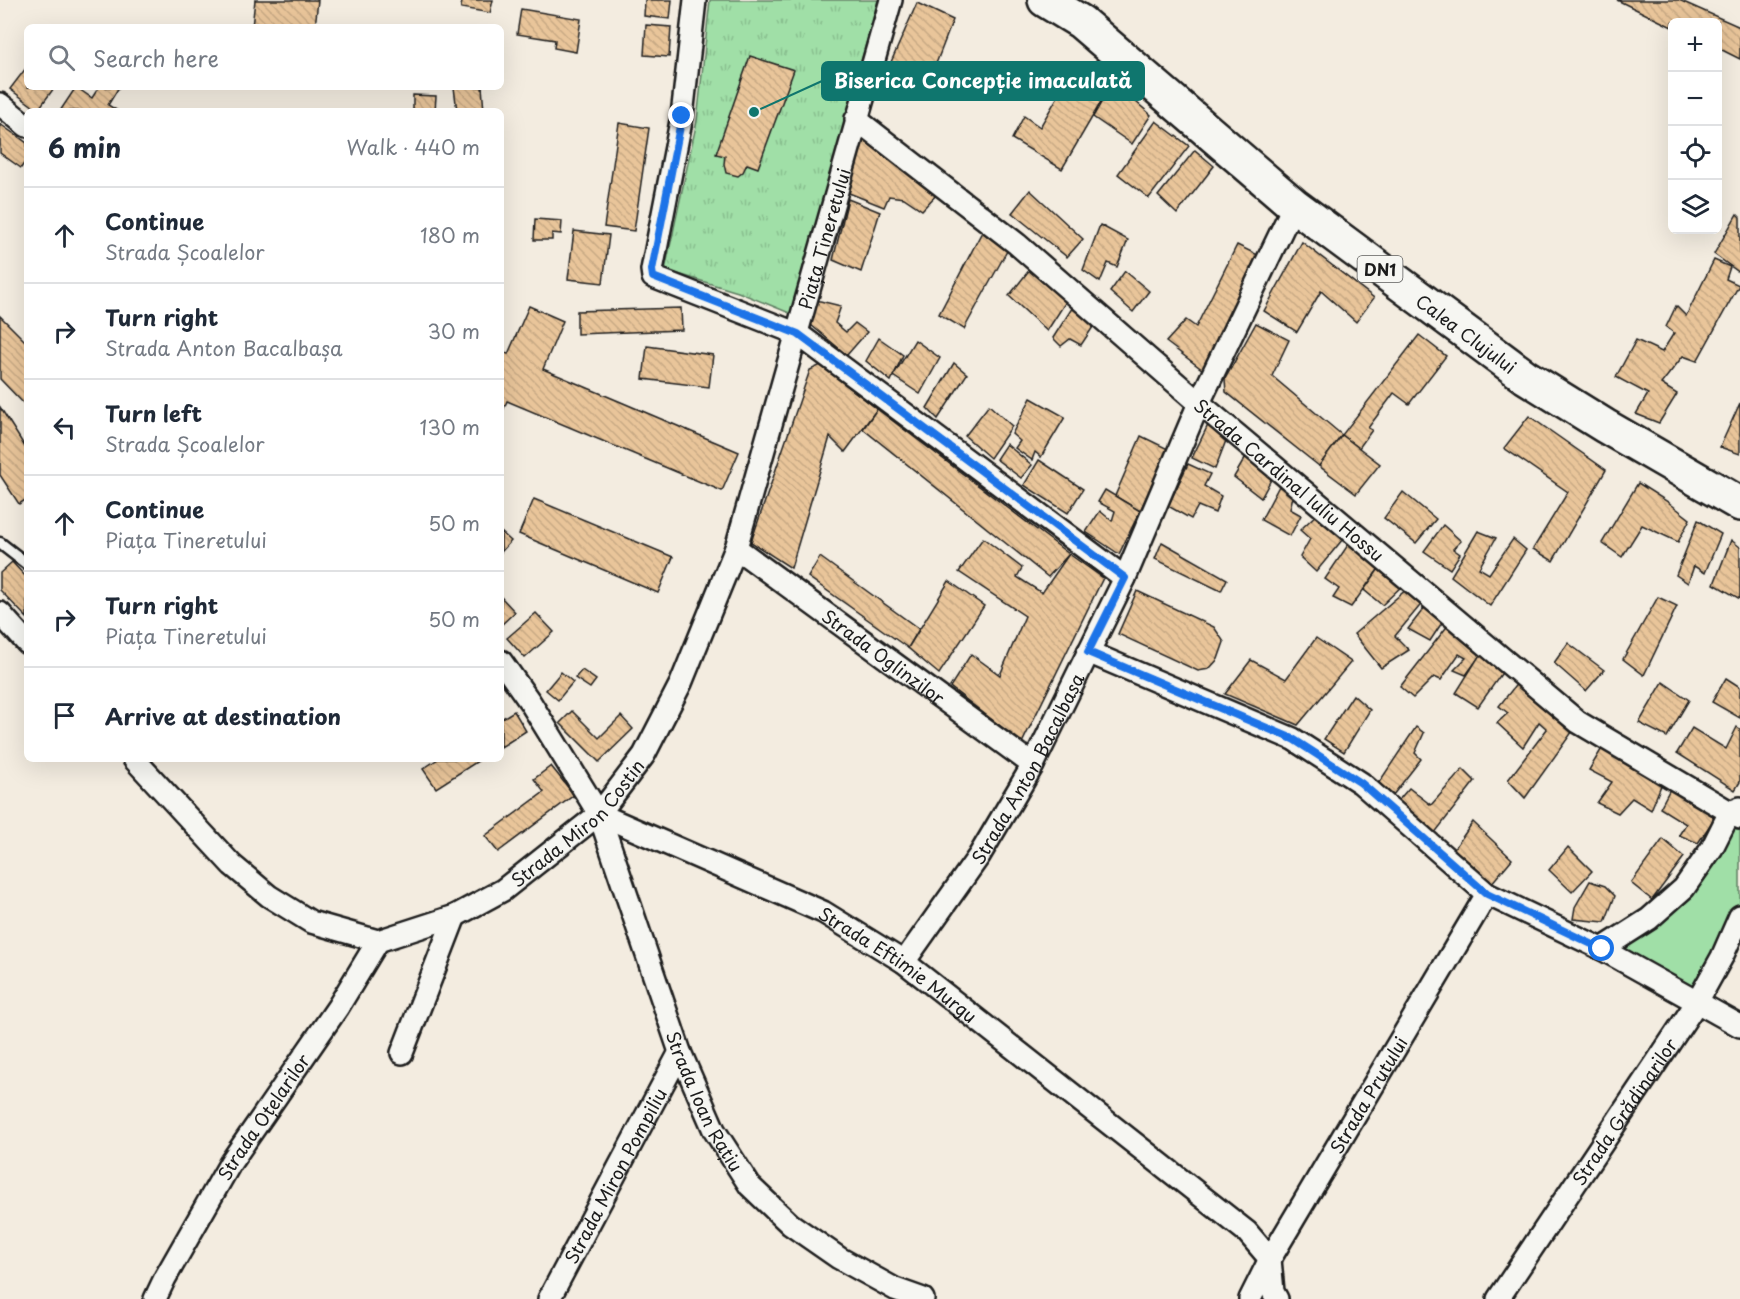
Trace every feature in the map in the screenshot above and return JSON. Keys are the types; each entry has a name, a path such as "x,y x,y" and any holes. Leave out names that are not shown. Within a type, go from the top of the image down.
{"main road":[{"name":"Calea Clujului","path":"1045,0 1081,22 1294,205 1526,377 1605,426 1740,504"}],"street":[{"name":"Piața Tineretului","path":"695,0 682,116 652,270 653,277 798,334 891,0"},
{"path":"0,104 24,124"},
{"name":"Strada Cardinal Iuliu Hossu","path":"856,119 1017,244 1199,404 1578,722 1737,813"},
{"name":"Strada Anton Bacalbașa","path":"904,962 979,856 1033,765 1125,578 1199,404 1294,205"},
{"name":"Strada Miron Costin","path":"378,941 455,916 502,890 599,814 644,755 676,693 736,548 798,334"},
{"path":"798,334 1125,578"},
{"name":"Strada Oglinzilor","path":"736,548 1033,765"},
{"path":"0,613 24,639"},
{"path":"1088,652 1293,739 1361,783 1487,894 1602,949 1740,1026"},
{"path":"504,666 530,702 599,814"},
{"path":"137,762 232,865 269,896 311,922 378,941"},
{"path":"1602,949 1649,919 1684,888 1737,813"},
{"name":"Strada Eftimie Murgu","path":"599,814 823,912 904,962 1247,1232 1270,1259"},
{"name":"Strada Ioan Rațiu","path":"599,814 680,1052 714,1130 750,1186 790,1224 839,1258 895,1289 923,1299"},
{"name":"Strada Prutului","path":"1250,1299 1270,1259 1487,894"},
{"path":"402,1053 455,916"},
{"name":"Strada Grădinarilor","path":"1498,1299 1697,1002 1722,957 1740,916"},
{"name":"Strada Oțelarilor","path":"155,1299 231,1162 338,1007 378,941"},
{"name":"Strada Miron Pompiliu","path":"549,1299 680,1052"},
{"path":"1270,1259 1273,1292 1277,1299"}],"lane":[{"path":"0,543 24,562"}],"green space":[{"path":"710,0 878,0 792,314 738,292 665,270 697,121"},
{"path":"1740,818 1740,916 1697,1002 1602,949 1649,919"}],"building":[{"path":"255,0 318,0 315,24 252,24"},
{"path":"462,0 493,0 490,13 461,8"},
{"path":"645,0 672,0 670,19 644,16"},
{"path":"1617,0 1679,0 1720,18 1668,18 1668,25"},
{"path":"917,3 953,20 925,92 884,78"},
{"path":"521,9 581,19 576,52 554,48 555,40 517,34"},
{"path":"1722,19 1740,27 1740,59 1722,50"},
{"path":"646,25 671,27 669,57 644,55"},
{"path":"750,56 794,70 758,168 747,164 738,176 726,173 725,156 716,154"},
{"path":"24,71 24,90 53,90 39,108 35,108 10,89"},
{"path":"1067,81 1101,102 1062,169 1012,139 1024,116 1040,127"},
{"path":"1113,82 1151,115 1132,144 1093,117"},
{"path":"74,90 80,90 92,98 97,90 117,90 108,105 113,108 62,108"},
{"path":"454,90 482,90 484,108 457,108"},
{"path":"413,95 436,96 435,108 413,108"},
{"path":"1156,121 1189,146 1149,198 1118,174"},
{"path":"619,123 649,128 634,231 604,227"},
{"path":"0,124 24,141 24,164 21,168 0,153"},
{"path":"872,140 937,194 922,210 904,198 889,196 884,207 849,193 861,142"},
{"path":"1195,150 1214,166 1177,214 1158,196"},
{"path":"1030,190 1083,239 1067,257 1012,213"},
{"path":"848,199 880,212 861,272 833,260"},
{"path":"1737,214 1740,217 1740,273 1714,254"},
{"path":"535,219 562,221 561,234 552,233 552,240 534,240"},
{"path":"1100,225 1128,240 1117,267 1108,263 1100,282 1083,270"},
{"path":"984,228 1007,251 964,329 939,314"},
{"path":"574,231 609,235 603,283 568,279"},
{"path":"1302,242 1374,298 1356,322 1321,291 1297,332 1264,311"},
{"path":"1237,245 1260,256 1207,373 1166,342 1186,320 1196,327"},
{"path":"1714,260 1730,267 1726,279 1739,285 1697,361 1683,356 1661,384 1677,394 1659,423 1636,414 1648,394 1616,377 1636,340 1662,352 1674,333 1666,327 1676,306 1686,316"},
{"path":"1030,269 1067,300 1047,331 1009,296"},
{"path":"1125,271 1149,291 1133,312 1110,292"},
{"path":"816,300 841,306 835,323 846,332 855,323 867,332 847,355 811,325"},
{"path":"1074,305 1097,321 1081,345 1070,339 1061,346 1053,338"},
{"path":"529,306 563,321 543,369 739,452 722,491 507,401 504,408 504,352 508,354"},
{"path":"681,308 682,330 577,334 577,311"},
{"path":"0,316 24,340 24,404 0,379"},
{"path":"1256,323 1289,340 1272,376 1342,435 1319,466 1226,392 1225,379"},
{"path":"1419,335 1446,356 1409,404 1394,393 1368,428 1372,430 1359,448 1342,435"},
{"path":"879,338 903,355 891,381 866,361"},
{"path":"915,340 940,358 920,394 893,376"},
{"path":"647,346 713,355 709,387 643,379"},
{"path":"954,363 967,374 938,419 927,408"},
{"path":"821,365 877,409 845,452 830,437 791,568 751,542 810,370"},
{"path":"1031,398 1065,417 1041,457 1035,452 1032,460 1015,448 1020,441 1012,434"},
{"path":"1740,403 1740,454 1720,447"},
{"path":"989,405 1012,426 990,458 965,436"},
{"path":"0,407 24,445 24,501 19,504 0,475"},
{"path":"877,409 1069,554 1048,577 863,429"},
{"path":"1529,416 1606,470 1553,561 1533,549 1568,492 1504,448"},
{"path":"1209,423 1227,438 1215,469 1192,458"},
{"path":"1342,435 1380,464 1356,494 1319,466"},
{"path":"1141,436 1168,449 1140,511 1115,496"},
{"path":"1006,444 1032,465 1021,478 996,459"},
{"path":"1248,453 1274,474 1261,498 1234,477"},
{"path":"1039,460 1083,489 1068,513 1024,485"},
{"path":"1188,464 1210,474 1204,486 1221,496 1215,513 1198,506 1191,519 1168,506"},
{"path":"1638,483 1690,519 1678,542 1642,525 1622,557 1602,543"},
{"path":"1279,486 1293,496 1290,509 1301,515 1290,536 1261,520"},
{"path":"1105,490 1140,511 1119,554 1086,532 1100,511 1112,521 1115,511 1098,502"},
{"path":"1403,492 1436,519 1416,543 1384,518"},
{"path":"534,499 673,557 658,593 519,534"},
{"path":"1319,512 1347,534 1316,572 1300,557 1310,539 1300,530"},
{"path":"1698,520 1721,534 1705,573 1694,566 1688,583 1676,575"},
{"path":"1443,525 1461,541 1453,549 1460,554 1450,569 1424,551"},
{"path":"1478,531 1496,538 1479,568 1489,574 1513,539 1526,550 1490,606 1451,576"},
{"path":"504,535 511,541 504,549"},
{"path":"983,538 1022,568 1017,577 1042,593 1069,554 1103,578 1022,743 950,687 971,654 1000,675 1025,616 959,572"},
{"path":"1352,539 1383,563 1351,607 1333,598 1339,589 1325,579"},
{"path":"1731,540 1740,547 1740,599 1714,584"},
{"path":"1162,542 1227,579 1221,591 1155,559"},
{"path":"820,557 919,629 908,648 808,577"},
{"path":"12,562 24,575 24,615 0,590 0,573"},
{"path":"1383,563 1405,583 1382,605 1364,590"},
{"path":"949,581 984,606 939,674 908,648"},
{"path":"1407,589 1424,601 1395,636 1409,650 1381,668 1354,634"},
{"path":"1137,591 1214,627 1224,642 1218,659 1209,669 1198,671 1118,634"},
{"path":"1658,597 1677,606 1644,675 1623,659"},
{"path":"504,600 515,612 504,622"},
{"path":"1429,602 1445,618 1430,641 1408,629"},
{"path":"536,613 554,632 525,658 507,638"},
{"path":"1449,624 1484,650 1466,675 1454,670 1466,658 1459,654 1441,680 1434,677 1413,698 1400,687"},
{"path":"1316,638 1351,662 1298,725 1225,694 1251,660 1286,679"},
{"path":"1568,643 1604,670 1586,691 1554,663"},
{"path":"1481,653 1504,670 1478,707 1456,693"},
{"path":"582,670 596,680 590,688 575,678"},
{"path":"561,672 573,682 558,700 546,690"},
{"path":"1726,678 1740,687 1740,718 1712,702"},
{"path":"1518,682 1575,728 1525,798 1508,780 1547,729 1539,722 1523,747 1497,723 1508,713 1499,706"},
{"path":"1663,682 1689,700 1667,737 1639,723"},
{"path":"1353,695 1370,710 1344,752 1324,739"},
{"path":"514,711 526,731 504,745 504,717"},
{"path":"572,711 599,738 621,716 633,729 599,762 560,723"},
{"path":"1416,727 1424,733 1415,753 1421,759 1393,795 1378,784"},
{"path":"1737,727 1740,729 1740,782 1735,790 1677,753 1692,728 1726,749"},
{"path":"1604,745 1664,778 1651,810 1632,798 1618,813 1597,803 1612,782 1589,770"},
{"path":"434,762 476,762 436,788 423,769"},
{"path":"551,766 574,795 498,852 485,836 544,792 534,779"},
{"path":"1463,769 1475,781 1434,834 1397,802 1409,788 1431,805"},
{"path":"1671,787 1709,809 1714,819 1698,843 1679,835 1686,824 1660,808"},
{"path":"1473,822 1512,859 1491,884 1454,849"},
{"path":"1663,839 1684,857 1652,900 1631,883"},
{"path":"1568,847 1592,871 1572,892 1549,870"},
{"path":"1590,881 1605,886 1615,896 1605,922 1573,919 1575,907"}],"place":[{"name":"Biserica Concepție imaculată","path":"754,112"}],"route":[{"path":"682,116 652,270 653,277 798,334 1125,578 1088,652 1293,739 1361,783 1487,894 1602,949"}]}
